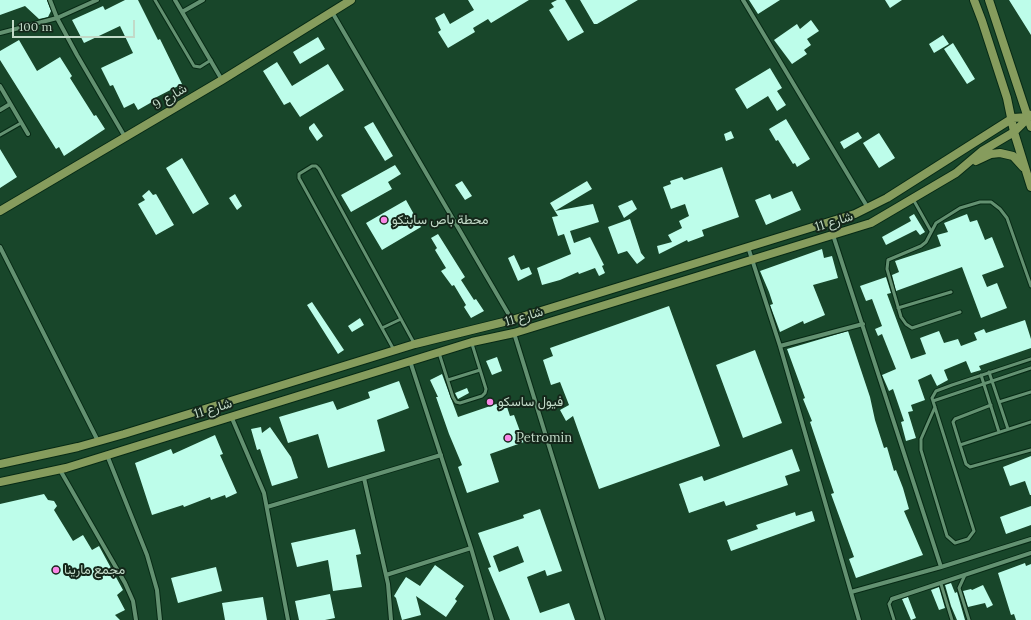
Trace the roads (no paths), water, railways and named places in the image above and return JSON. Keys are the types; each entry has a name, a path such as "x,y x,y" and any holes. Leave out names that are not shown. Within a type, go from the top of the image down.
{"street":[{"path":"50,0 57,18 125,138"},
{"path":"0,33 57,18 96,0"},
{"path":"175,0 222,80"},
{"path":"182,12 203,0"},
{"name":"شارع 9","path":"0,211 222,80 351,0"},
{"path":"743,0 868,208"},
{"path":"974,0 1013,118 1014,132 1031,187"},
{"path":"989,0 1030,116 1031,127"},
{"path":"332,12 512,320"},
{"path":"0,86 28,134"},
{"path":"0,110 10,104"},
{"name":"شارع 11","path":"0,464 98,441 394,350 512,320 855,214 887,198 1013,118 1030,116"},
{"name":"شارع 11","path":"0,482 59,469 107,455 439,352 472,342 514,333 752,261 871,223 956,173 982,151 1014,132 1030,116"},
{"path":"956,173 983,157 1000,153 1013,156 1026,171"},
{"path":"833,235 941,567"},
{"path":"0,247 98,441"},
{"path":"748,247 780,346 859,620"},
{"path":"780,346 863,324"},
{"path":"514,333 603,620"},
{"path":"410,361 471,548 492,620"},
{"path":"231,416 264,493 288,620"},
{"path":"107,455 147,555 157,590 160,620"},
{"path":"267,507 441,455"},
{"path":"59,469 125,583 133,601 136,620"},
{"path":"364,478 386,575 391,620"},
{"path":"851,592 941,567 1031,539"},
{"path":"386,575 471,548"},
{"path":"892,599 1031,553"}],"lane":[{"path":"155,0 194,66 200,67 210,60"},
{"path":"0,135 21,123"},
{"path":"394,350 299,178 299,174 312,166 316,166 319,169 415,344"},
{"path":"913,199 931,231"},
{"path":"960,312 912,328 903,321 887,269 888,260 894,256 921,246 926,242 931,231 943,218 960,208 980,202 991,202 1000,209 1007,218 1031,286"},
{"path":"898,308 951,292"},
{"path":"382,328 401,319"},
{"path":"439,352 453,397 456,402 460,403 482,396 486,389 472,342"},
{"path":"935,407 920,439 921,450 947,536 955,543 968,539 974,531 935,407 932,398 936,391 1031,359"},
{"path":"933,401 1031,368"},
{"path":"448,380 480,370"},
{"path":"989,372 1008,429"},
{"path":"981,375 999,432"},
{"path":"999,402 1031,392"},
{"path":"990,405 955,419 953,422 966,464 970,467 1031,450"},
{"path":"960,445 1031,422"},
{"path":"965,575 959,588 969,620"},
{"path":"941,584 952,620"},
{"path":"892,599 889,604 894,620"}],"place":[{"name":"محطة باص سابتكو","path":"384,220"},
{"name":"فيول ساسكو","path":"490,402"},
{"name":"Petromin","path":"508,438"},
{"name":"مجمع مارينا","path":"56,570"}]}
